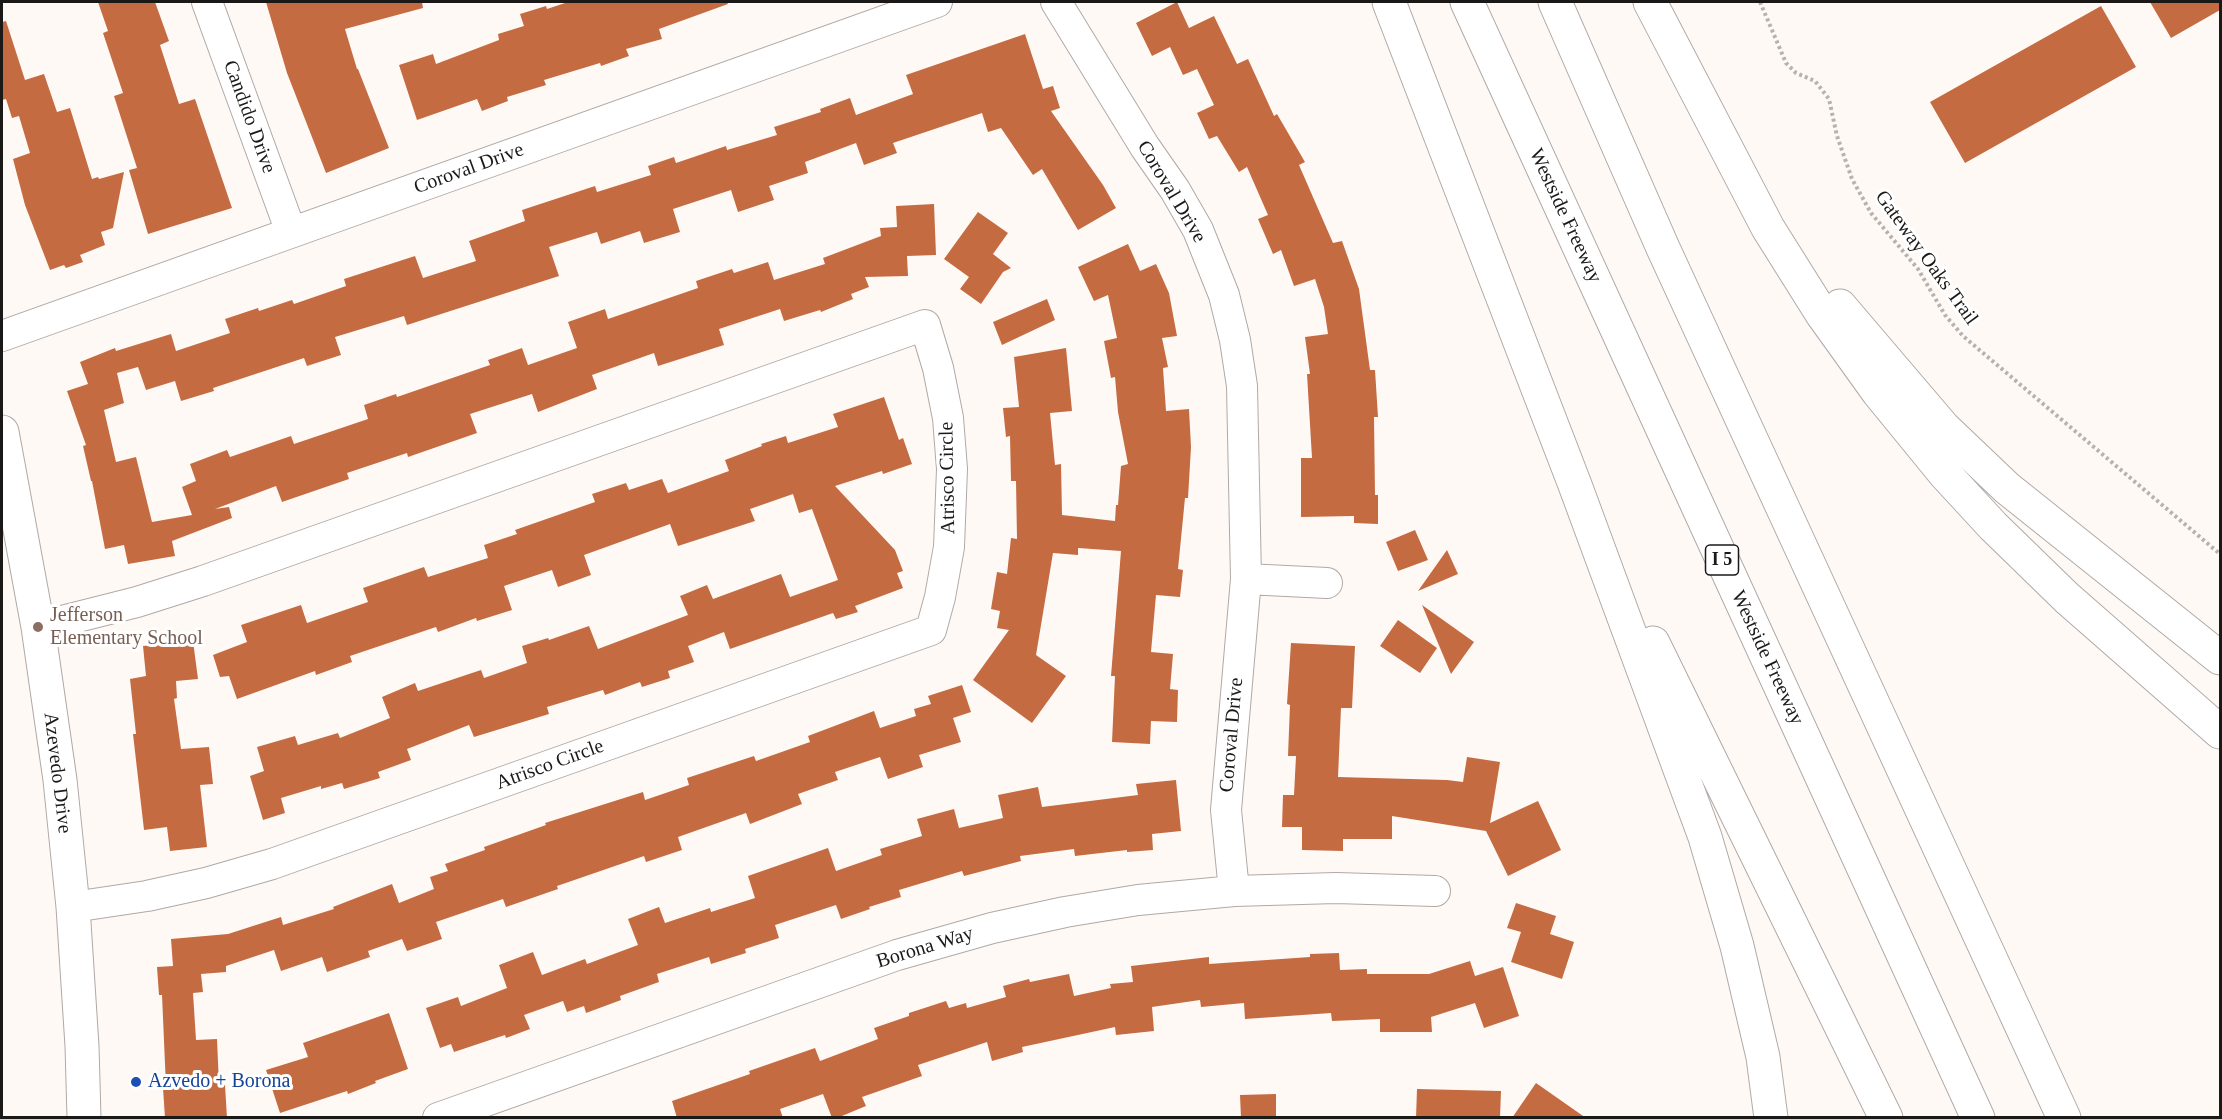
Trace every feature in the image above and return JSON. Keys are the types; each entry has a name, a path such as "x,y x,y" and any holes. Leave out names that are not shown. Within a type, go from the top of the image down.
{"main road":[{"path":"1389,2 1575,485 1705,837 1737,946 1762,1057 1771,1118"},
{"name":"Westside Freeway","path":"1467,2 1978,1118"},
{"path":"1555,2 1663,248 2064,1118"},
{"path":"1650,2 1768,228 1822,314 1878,392 1945,474 1993,526 2067,598 2220,732"},
{"path":"1768,228 1861,329 1944,428 2007,488 2220,658"},
{"name":"Azevedo Drive","path":"2,432 38,627 60,780 73,907 84,1118"},
{"path":"1575,485 1886,1118"}],"street":[{"name":"Candido Drive","path":"207,2 291,232"},
{"name":"Coroval Drive","path":"2,336 937,2"},
{"name":"Coroval Drive","path":"1056,2 1198,230 1224,295 1235,340 1242,386 1246,579 1226,810 1234,891"},
{"name":"Atrisco Circle","path":"38,627 137,602 202,581 925,325 938,368 948,418 952,469 949,547 940,597 930,630 272,864 157,894 73,907"},
{"path":"1246,579 1327,583"},
{"name":"Borona Way","path":"438,1118 907,952 992,928 1065,912 1138,900 1234,891 1336,888 1435,891"}],"path":[{"name":"Gateway Oaks Trail","path":"1760,2 1786,63 1796,73 1815,81 1830,99 1837,136 1852,179 1871,213 1918,269 1945,315 1963,336 2220,554"}],"building":[{"path":"98,2 155,2 169,41 160,45 179,104 195,99 232,208 148,234 129,170 137,168 114,96 123,93 103,33 108,31"},
{"path":"266,2 422,2 423,8 345,29 357,69 389,148 326,173 287,73"},
{"path":"568,2 727,2 728,4 659,29 662,39 626,49 629,56 601,66 600,63 544,80 546,85 507,97 508,101 482,111 477,99 417,120 399,65 433,54 436,64 499,40 498,34 524,26 520,14"},
{"path":"1177,2 1189,28 1214,16 1237,64 1248,59 1274,116 1277,114 1305,162 1299,165 1333,243 1342,241 1359,289 1370,370 1375,370 1378,417 1374,417 1375,495 1378,495 1378,524 1354,523 1354,516 1301,517 1301,458 1312,458 1307,374 1310,374 1305,337 1328,334 1324,307 1315,279 1294,286 1281,250 1273,254 1258,219 1268,215 1247,167 1239,172 1217,136 1209,139 1197,113 1214,105 1197,69 1183,75 1170,47 1152,56 1136,23"},
{"path":"2150,2 2220,2 2220,10 2171,38"},
{"path":"2101,6 2136,67 1965,163 1930,102"},
{"path":"6,21 25,80 44,74 57,112 70,108 92,179 124,172 113,228 101,232 105,245 80,255 83,262 66,268 64,265 50,270 25,205 13,159 30,153 19,116 12,118 6,99 2,100 2,22"},
{"path":"1025,34 1043,89 1053,86 1060,108 1051,111 1103,185 1116,208 1078,230 1042,169 1033,175 1001,128 988,132 982,113 893,143 897,153 864,165 856,143 805,162 808,173 769,186 774,200 738,212 731,190 673,209 680,232 644,243 640,231 601,244 597,232 549,247 559,276 407,325 404,316 335,337 341,355 307,366 304,358 181,401 175,381 146,390 138,367 117,373 124,403 104,410 116,462 136,457 152,522 192,515 182,487 196,481 190,464 227,450 230,457 291,436 294,444 368,419 364,405 396,394 397,397 490,365 488,360 522,348 528,365 577,348 568,322 605,309 608,319 698,288 696,281 732,269 734,273 768,262 774,280 825,264 823,258 881,236 880,228 897,227 896,206 934,204 936,255 907,256 908,276 865,277 869,287 851,294 853,299 821,312 820,310 784,321 780,309 719,329 724,345 658,366 654,353 592,375 597,389 538,412 532,394 470,414 477,433 408,457 407,453 347,473 349,479 282,502 276,486 215,509 229,507 232,518 172,541 175,556 128,564 124,545 105,549 83,446 86,445 67,391 88,384 80,362 115,348 116,351 171,334 176,351 230,333 225,319 292,300 294,304 346,286 344,279 415,256 423,278 476,261 469,241 525,221 522,210 595,186 597,192 651,175 648,166 674,157 676,163 726,146 727,150 777,135 774,127 821,112 820,109 850,98 856,115 913,94 906,75"},
{"path":"978,212 1008,233 993,254 1011,268 1003,272 981,304 960,289 969,277 944,259"},
{"path":"1128,244 1140,271 1156,264 1169,293 1177,336 1162,338 1168,367 1163,368 1166,411 1189,409 1191,447 1188,498 1185,498 1178,569 1183,570 1180,597 1156,595 1151,652 1173,654 1170,689 1178,690 1177,722 1151,721 1150,744 1112,742 1115,676 1111,676 1121,551 1078,548 1078,555 1053,553 1036,655 1066,676 1032,723 973,680 1009,630 997,628 1000,611 991,609 997,572 1007,574 1011,538 1017,539 1016,481 1011,481 1010,436 1006,437 1003,408 1019,407 1014,357 1066,348 1072,411 1050,413 1055,465 1061,464 1062,515 1115,521 1121,466 1128,464 1118,412 1115,377 1111,378 1104,341 1117,338 1108,295 1094,301 1078,267"},
{"path":"1047,299 1055,320 1002,345 993,322"},
{"path":"884,397 899,440 903,438 912,464 835,486 895,550 903,571 897,573 903,588 855,606 858,612 836,619 833,613 730,649 724,632 688,646 694,662 668,671 670,678 642,687 640,682 605,695 603,690 547,707 549,714 474,737 469,725 407,749 411,760 378,772 380,778 344,789 342,783 321,789 321,786 281,798 285,813 263,820 250,776 264,771 257,747 295,736 298,745 338,733 340,738 390,718 382,697 415,683 418,691 481,670 484,678 527,663 522,646 548,638 549,640 589,626 598,649 688,615 680,596 707,585 713,599 781,574 790,597 838,580 812,509 799,513 793,494 750,509 755,521 678,546 670,524 584,555 591,575 558,587 552,570 504,586 512,610 477,621 476,618 438,632 436,627 350,656 352,662 316,675 315,671 237,699 229,676 220,677 213,655 247,642 241,625 301,605 307,623 368,602 363,588 424,567 428,577 488,558 484,545 517,534 515,530 595,502 592,494 626,483 629,490 662,479 668,493 729,471 725,460 762,446 761,444 786,436 788,443 838,427 833,414"},
{"path":"1415,530 1428,560 1398,571 1386,542"},
{"path":"1447,550 1458,574 1418,591"},
{"path":"1422,605 1474,642 1451,674"},
{"path":"1398,620 1437,648 1420,673 1380,646"},
{"path":"193,641 198,679 176,681 177,698 174,699 181,749 209,747 213,784 200,785 207,847 170,851 167,827 144,830 133,734 136,734 130,679 146,676 143,646"},
{"path":"1291,643 1355,646 1352,708 1341,708 1338,777 1463,782 1467,757 1500,762 1490,823 1538,801 1561,850 1508,876 1486,831 1392,816 1392,839 1343,839 1343,851 1302,850 1302,827 1282,827 1283,795 1294,795 1296,756 1288,756 1290,705 1287,704"},
{"path":"962,685 971,712 953,718 961,742 919,755 923,767 888,779 880,757 835,772 838,780 798,794 802,804 750,824 746,813 678,837 682,850 646,862 644,856 557,886 558,889 506,907 503,899 436,922 442,939 407,951 402,939 368,951 370,957 327,972 322,957 281,971 274,950 226,966 226,972 201,974 203,992 193,993 196,1040 217,1039 219,1085 225,1085 227,1118 165,1118 162,995 159,995 157,967 173,966 171,939 228,934 281,917 283,925 334,909 333,907 392,884 399,903 434,889 430,877 448,871 445,864 485,850 484,847 546,825 545,823 643,792 645,800 689,785 687,778 754,756 756,761 810,742 808,736 874,711 880,728 916,716 914,709 931,704 928,696"},
{"path":"1176,780 1181,831 1152,834 1153,850 1127,852 1127,850 1075,856 1074,849 1020,856 1021,861 964,876 962,871 899,890 901,897 841,919 836,905 775,925 779,938 745,949 746,953 711,964 709,957 657,974 659,982 620,996 621,1000 586,1013 584,1006 567,1012 563,1001 524,1015 530,1029 454,1052 451,1044 440,1048 426,1008 458,997 461,1006 507,988 499,965 533,952 542,975 585,959 587,964 638,945 628,919 659,907 665,923 710,908 711,912 755,898 748,876 828,848 836,871 882,855 880,849 922,836 917,819 954,809 959,828 1003,818 998,795 1038,787 1042,807 1138,795 1136,784"},
{"path":"1516,903 1556,916 1550,934 1574,942 1562,979 1511,962 1521,932 1507,928"},
{"path":"1339,953 1340,970 1367,969 1367,974 1429,974 1470,961 1475,976 1503,967 1519,1016 1484,1028 1475,1003 1431,1017 1432,1032 1380,1032 1380,1019 1332,1021 1331,1013 1245,1019 1244,1003 1201,1007 1200,1000 1152,1007 1154,1031 1116,1035 1115,1027 1022,1047 1023,1052 992,1061 987,1042 918,1065 922,1076 862,1097 866,1106 837,1118 832,1118 823,1094 780,1109 783,1118 677,1118 672,1101 815,1048 820,1061 878,1039 874,1028 909,1016 909,1013 946,1001 949,1008 966,1003 967,1008 1006,997 1003,986 1029,979 1030,982 1069,974 1074,996 1111,988 1110,984 1133,982 1131,966 1209,957 1209,964"},
{"path":"389,1013 408,1069 348,1094 347,1091 280,1113 266,1070 308,1057 303,1043"},
{"path":"1536,1083 1586,1118 1512,1118"},
{"path":"1417,1089 1501,1091 1500,1118 1416,1118"},
{"path":"1276,1094 1276,1118 1241,1118 1240,1095"}],"place":[{"name":"Jefferson Elementary School","path":"38,627"},
{"name":"Azvedo + Borona","path":"136,1082"}]}
